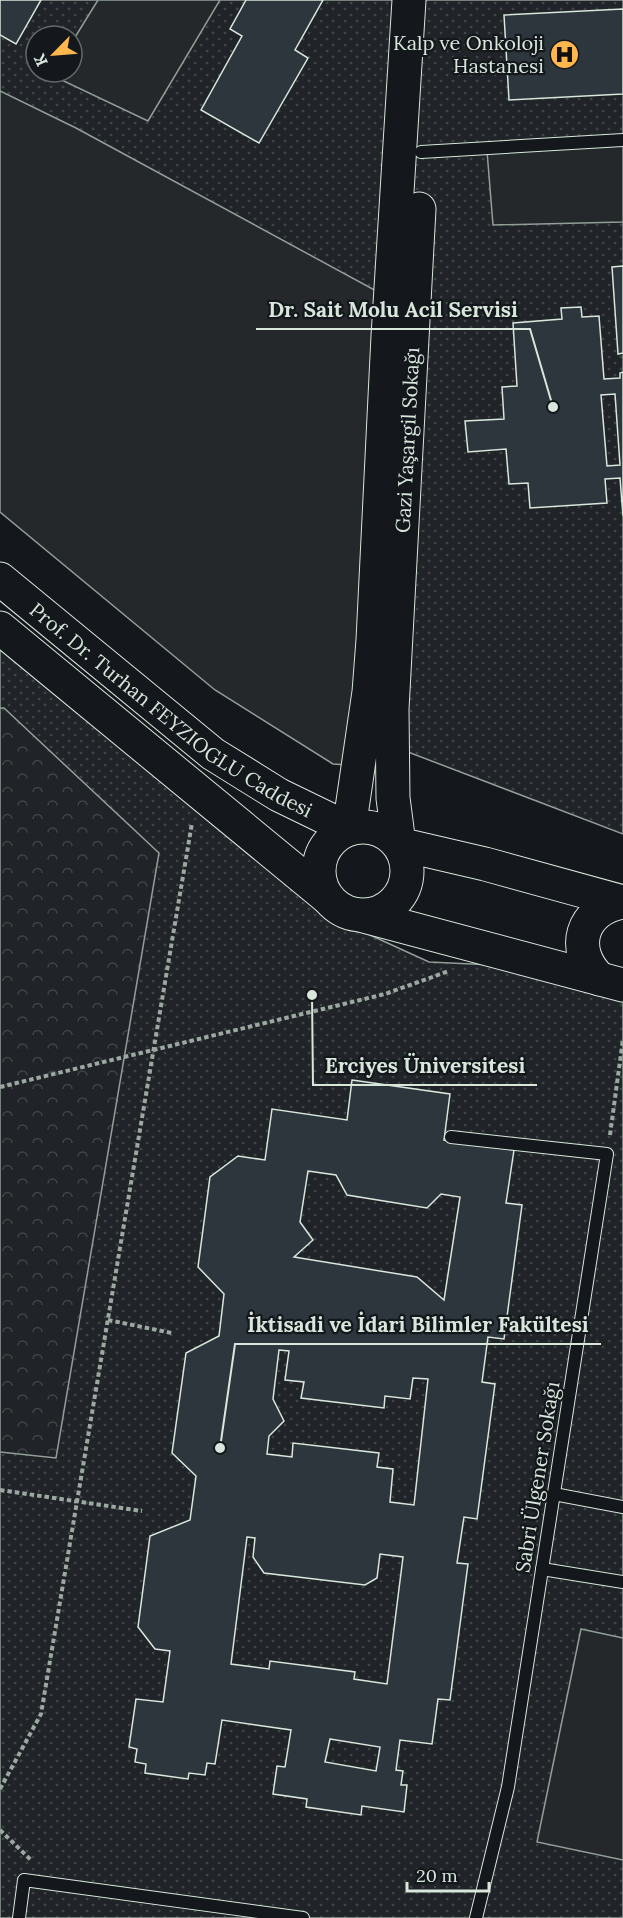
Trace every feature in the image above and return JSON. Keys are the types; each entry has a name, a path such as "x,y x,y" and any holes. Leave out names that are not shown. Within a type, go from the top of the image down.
{"street":[{"name":"Gazi Yaşargil Sokağı","path":"349,829 369,692 373,640 388,336 409,0"},
{"name":"Gazi Yaşargil Sokağı","path":"399,844 393,798 392,710 429,0"},
{"name":"Prof. Dr. Turhan FEYZIOGLU Caddesi","path":"0,579 213,754 279,795 349,829"},
{"name":"Prof. Dr. Turhan FEYZIOGLU Caddesi","path":"5,637 198,790 328,898"},
{"path":"612,982 350,914 338,908 328,898 320,878 321,858 327,845 337,835 362,826 376,828 399,844 485,864 623,902"},
{"path":"364,916 390,907 403,890 408,870 399,844"},
{"path":"612,982 586,962 583,952 585,930 600,910 623,902"}],"lane":[{"path":"422,152 623,140"},
{"path":"451,1137 607,1154"},
{"name":"Sabri Ülgener Sokağı","path":"476,1918 508,1787 607,1154"},
{"path":"554,1494 623,1507"},
{"path":"542,1569 623,1582"},
{"path":"19,1918 24,1880 303,1918"}],"path":[{"path":"0,1789 41,1714 198,790"},
{"path":"0,1087 385,994 458,967"},
{"path":"607,1154 623,1039"},
{"path":"108,1320 172,1332"},
{"path":"0,1490 142,1511"},
{"path":"0,1830 55,1883"}],"green space":[{"path":"0,0 623,0 623,834 387,744 0,473"},
{"path":"0,643 311,886 357,929 429,962 513,966 623,994 623,1918 0,1918"},
{"path":"0,708 4,708 159,853 56,1458 0,1452"}],"shaded area":[{"path":"98,0 220,0 148,121 70,84 84,84 83,24"},
{"path":"0,91 76,128 415,312 392,768 333,764 215,690 0,512"},
{"path":"623,139 623,222 493,225 487,151"},
{"path":"581,1629 623,1638 623,1860 537,1842"}],"building":[{"path":"0,0 41,0 27,24 24,24 24,30 16,44 0,35"},
{"path":"246,0 323,0 295,50 308,58 259,143 201,110 242,36 230,29"},
{"name":"Kalp ve Onkoloji Hastanesi","path":"623,9 623,94 509,100 504,15"},
{"path":"623,266 623,353 618,354 612,267"},
{"path":"581,307 582,317 599,316 604,379 620,378 620,373 623,372 623,516 620,478 605,479 607,503 530,508 528,483 509,484 506,449 468,452 465,421 504,419 502,387 517,386 513,323 562,319 561,308","holes":["615,394 620,465 607,466 601,395"]},
{"path":"352,1080 450,1094 444,1140 514,1150 506,1203 522,1205 504,1339 488,1337 482,1382 495,1384 477,1519 464,1517 457,1563 468,1564 450,1700 438,1699 432,1744 400,1740 396,1770 403,1771 401,1785 407,1785 404,1812 362,1806 361,1815 306,1807 307,1799 273,1794 277,1766 285,1767 291,1730 222,1720 215,1764 207,1763 205,1775 189,1773 188,1779 145,1773 146,1764 135,1762 137,1749 129,1747 136,1699 163,1702 170,1651 155,1649 138,1627 150,1536 190,1520 196,1476 172,1453 186,1353 219,1336 224,1294 198,1267 210,1177 238,1156 265,1160 272,1109 347,1120","holes":["308,1171 336,1175 347,1195 427,1208 441,1194 460,1197 444,1300 417,1277 294,1257 313,1240 300,1222","279,1350 289,1351 285,1380 304,1382 301,1398 384,1408 385,1396 410,1399 413,1378 428,1379 414,1505 390,1502 393,1469 377,1467 379,1453 293,1443 292,1457 267,1454 269,1436 284,1421 273,1399","247,1537 255,1538 253,1557 264,1573 365,1585 377,1578 380,1554 403,1557 387,1684 354,1679 355,1672 270,1661 269,1669 231,1664","330,1739 380,1747 376,1771 325,1762"]}],"place":[{"name":"Kalp ve Onkoloji Hastanesi","path":"565,54"},
{"name":"Dr. Sait Molu Acil Servisi","path":"553,407"},
{"name":"Erciyes Üniversitesi","path":"312,995"},
{"name":"İktisadi ve İdari Bilimler Fakültesi","path":"220,1448"}]}
